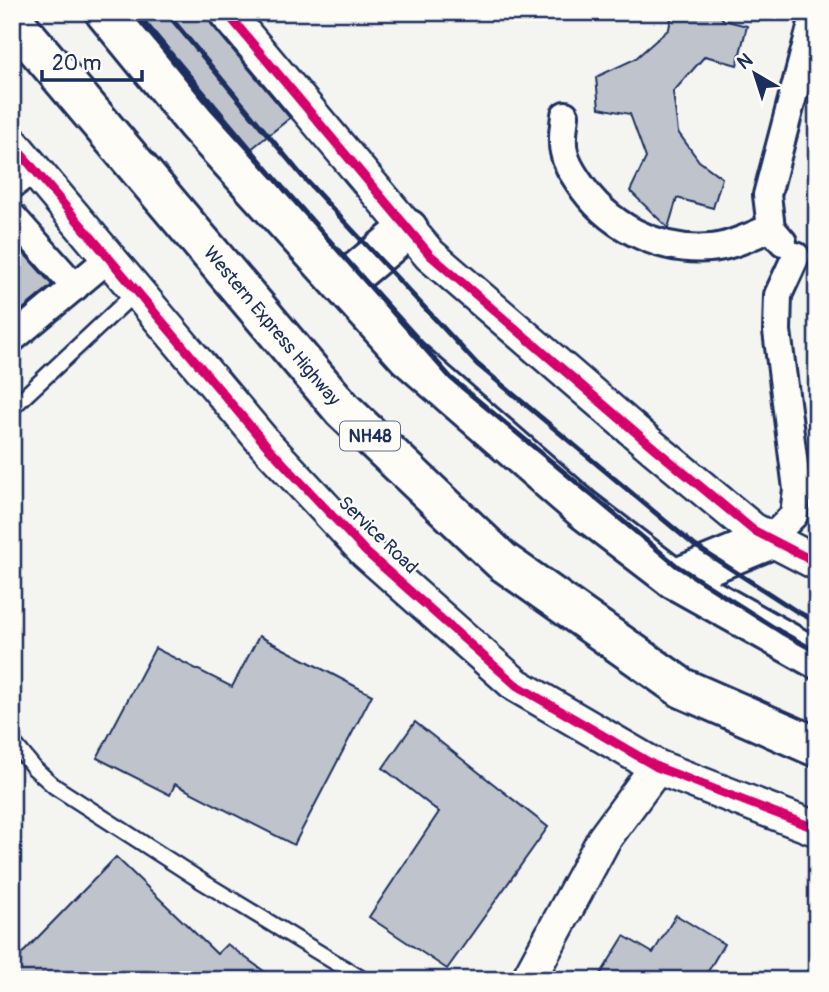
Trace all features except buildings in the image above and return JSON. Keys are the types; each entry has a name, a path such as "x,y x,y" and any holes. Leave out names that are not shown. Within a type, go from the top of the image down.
{"highway":[{"path":"105,12 195,123 408,356 584,510 674,579 817,659"},
{"name":"Western Express Highway","path":"12,19 343,410 502,561 682,688 817,747"},
{"path":"342,284 408,229"},
{"path":"674,579 769,540"}],"street":[{"path":"226,12 430,255 634,431 754,530 817,563"},
{"path":"769,540 794,515 797,489 777,331 778,295 807,259 771,228 768,195 815,12"},
{"path":"565,115 562,142 569,166 590,199 608,217 631,232 681,248 713,248 771,228"},
{"name":"Service Road","path":"12,143 23,177 109,258 267,446 366,552 516,685 657,767 817,829"},
{"path":"12,216 75,287"},
{"path":"12,339 109,258"},
{"path":"528,980 604,839 657,767"}],"lane":[{"path":"12,408 137,291"},
{"path":"12,741 34,768 54,786 203,882 362,979"}],"railway":[{"path":"136,12 284,189 451,378 677,566 817,652"},
{"path":"166,12 302,176 477,364 694,545 817,622"}],"cycle path":[{"path":"226,12 430,255 753,530 817,563"},
{"path":"12,143 267,446 366,552 516,685 657,767 817,829"}]}
